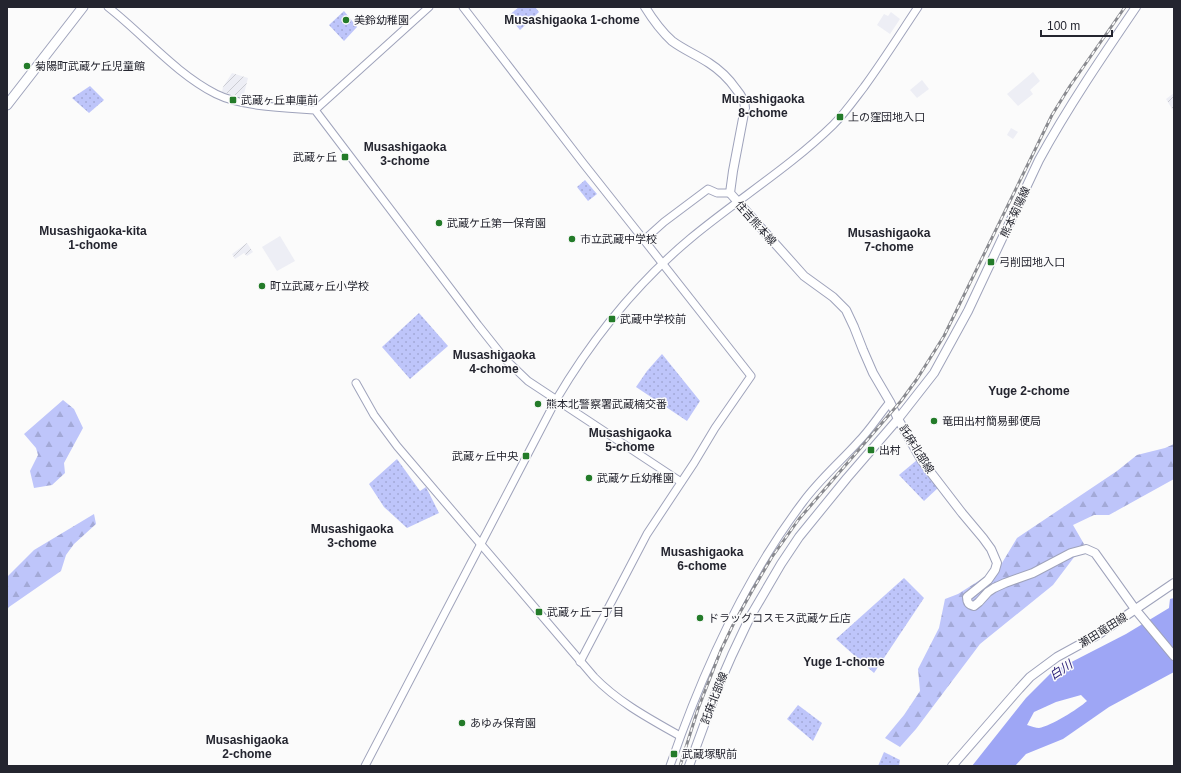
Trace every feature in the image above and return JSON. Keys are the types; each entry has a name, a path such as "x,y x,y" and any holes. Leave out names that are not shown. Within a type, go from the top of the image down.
{"main road":[{"path":"7,105 84,7"},
{"name":"住吉熊本線","path":"645,7 660,29 667,36 679,46 716,69 734,86 745,103 730,193 804,276 833,296 846,310 873,373 898,419"},
{"name":"熊本菊陽線","path":"898,419 940,364 968,311 1050,139 1136,7"},
{"name":"託麻北部線","path":"689,766 732,655 750,617 781,564 799,537 898,419 922,462 983,538 995,556 997,563 996,570 988,580 967,597 970,606 974,606 988,592 1005,583 1033,573 1071,553 1086,549 1095,553 1135,609 1174,656"},
{"name":"瀬田竜田線","path":"952,766 1030,677 1057,657 1099,634 1174,583"}],"street":[{"path":"108,7 179,69 216,94 244,102 315,110 505,360 528,381 681,482"},
{"path":"315,110 429,7"},
{"path":"463,7 583,164 751,376 715,428 647,534 580,662"},
{"path":"365,766 556,400 569,377 599,333 628,298 691,238 813,144 835,123 852,103 875,71 918,7"},
{"path":"644,240 664,222 708,189 718,193 730,193"},
{"path":"356,383 381,425 397,446 580,662 617,698 680,736"},
{"path":"670,766 680,736 715,651 750,584 775,541 803,502 825,476 860,440 890,402"}],"shaded area":[{"path":"891,12 900,19 890,34 877,25 884,14 888,16"},
{"path":"1033,72 1040,81 1030,90 1033,94 1018,106 1007,94"},
{"path":"232,73 248,78 243,98 222,92 223,87"},
{"path":"922,80 929,89 917,98 910,90"},
{"path":"1174,93 1174,112 1166,99"},
{"path":"1011,128 1018,132 1013,139 1007,135"},
{"path":"280,236 295,261 277,271 262,247"},
{"path":"247,243 253,252 247,256 244,253 235,259 232,254"}],"green space":[{"path":"519,7 535,7 539,12 520,30 508,16"},
{"path":"344,11 357,27 344,41 329,25"},
{"path":"90,86 104,100 89,113 72,98"},
{"path":"585,180 597,194 588,201 577,187"},
{"path":"419,313 448,346 410,379 382,347"},
{"path":"662,354 700,401 687,421 636,387 647,371"},
{"path":"63,400 74,409 83,428 64,463 65,473 52,485 34,488 30,471 38,455 36,448 24,434"},
{"path":"1174,444 1174,479 1109,515 1094,515 1073,525 1084,544 1053,585 980,644 916,729 900,747 885,738 904,715 920,691 918,669 939,628 945,599 958,594 999,568 1017,538 1117,471 1137,455 1165,448"},
{"path":"397,459 420,491 426,487 439,513 407,528 384,507 369,484"},
{"path":"917,460 940,486 924,501 899,475"},
{"path":"94,514 96,524 74,544 66,555 61,571 9,607 7,610 7,577 34,550"},
{"path":"904,578 924,598 874,673 836,639"},
{"path":"798,705 822,723 813,741 787,719"},
{"path":"884,752 900,760 899,766 878,766"}],"water":[{"name":"白川","path":"1174,598 1174,672 1109,707 1063,739 1026,754 1015,766 972,766 1026,698 1052,672 1126,634 1169,608 1170,599","holes":["1081,695 1087,701 1064,717 1044,727 1038,728 1027,725 1034,712 1056,702"]}],"railway":[{"path":"680,766 698,709 721,650 752,591 772,557 799,519 901,401 917,379 944,336 1052,115 1070,86 1125,7"}],"place":[{"name":"美鈴幼稚園","path":"346,20"},
{"name":"菊陽町武蔵ケ丘児童館","path":"27,66"},
{"name":"武蔵ヶ丘車庫前","path":"233,100"},
{"name":"上の窪団地入口","path":"840,117"},
{"name":"武蔵ヶ丘","path":"345,157"},
{"name":"武蔵ケ丘第一保育園","path":"439,223"},
{"name":"市立武蔵中学校","path":"572,239"},
{"name":"弓削団地入口","path":"991,262"},
{"name":"町立武蔵ヶ丘小学校","path":"262,286"},
{"name":"武蔵中学校前","path":"612,319"},
{"name":"熊本北警察署武蔵楠交番","path":"538,404"},
{"name":"竜田出村簡易郵便局","path":"934,421"},
{"name":"出村","path":"871,450"},
{"name":"武蔵ヶ丘中央","path":"526,456"},
{"name":"武蔵ケ丘幼稚園","path":"589,478"},
{"name":"武蔵ヶ丘一丁目","path":"539,612"},
{"name":"ドラッグコスモス武蔵ケ丘店","path":"700,618"},
{"name":"あゆみ保育園","path":"462,723"},
{"name":"武蔵塚駅前","path":"674,754"}],"district":[{"name":"Musashigaoka 1-chome","path":"572,20"},
{"name":"Musashigaoka 8-chome","path":"763,106"},
{"name":"Musashigaoka 3-chome","path":"405,154"},
{"name":"Musashigaoka-kita 1-chome","path":"93,238"},
{"name":"Musashigaoka 7-chome","path":"889,240"},
{"name":"Musashigaoka 4-chome","path":"494,362"},
{"name":"Yuge 2-chome","path":"1029,391"},
{"name":"Musashigaoka 5-chome","path":"630,440"},
{"name":"Musashigaoka 3-chome","path":"352,536"},
{"name":"Musashigaoka 6-chome","path":"702,559"},
{"name":"Yuge 1-chome","path":"844,662"},
{"name":"Musashigaoka 2-chome","path":"247,747"}]}
